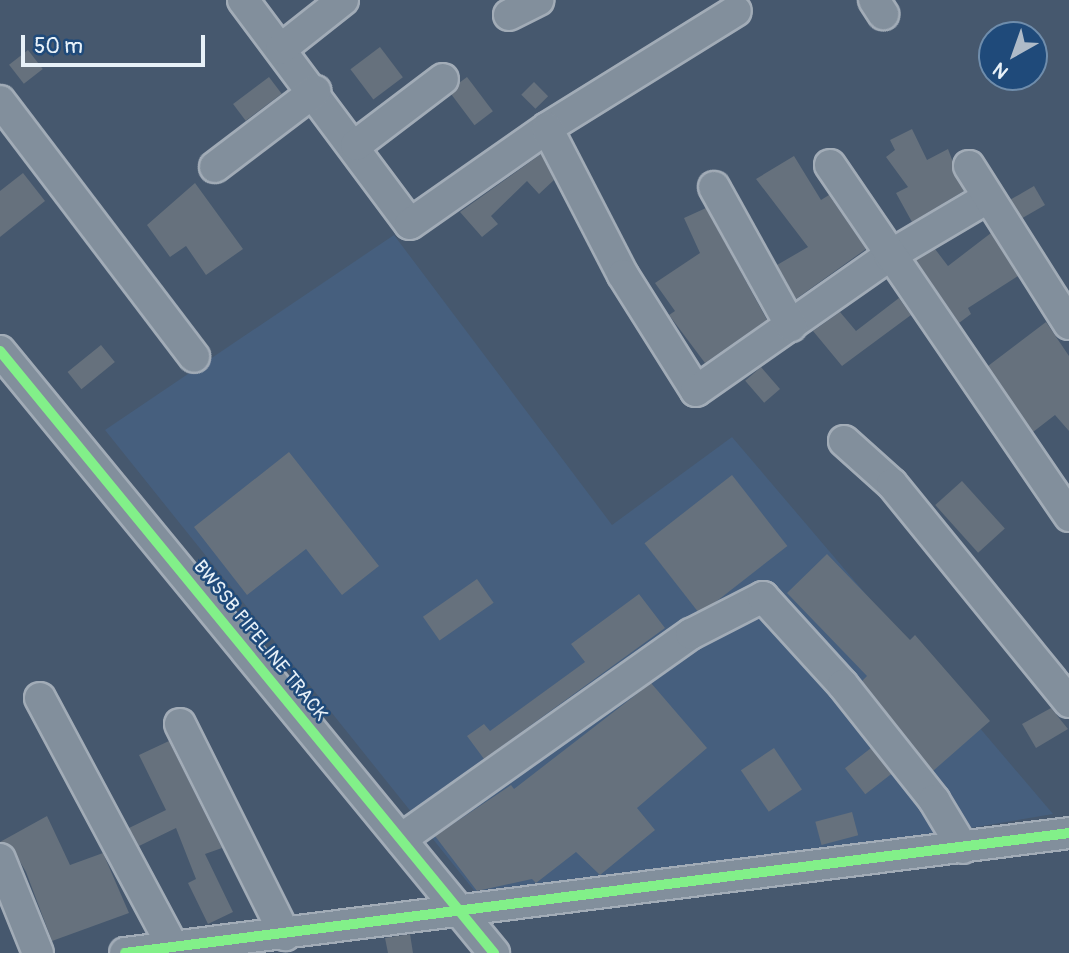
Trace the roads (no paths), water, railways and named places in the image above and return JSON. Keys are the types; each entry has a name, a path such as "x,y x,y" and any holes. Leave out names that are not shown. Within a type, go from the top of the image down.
{"street":[{"path":"243,0 356,145 410,224 547,128 736,11"},
{"path":"281,49 343,0"},
{"path":"509,15 538,0"},
{"path":"356,145 443,79"},
{"path":"215,167 315,91"},
{"path":"0,101 194,357"},
{"path":"547,128 623,275 696,391 890,256 987,198"},
{"path":"830,165 1069,516"},
{"path":"969,166 1069,324"},
{"path":"714,187 791,326"},
{"name":"BWSSB PIPELINE TRACK","path":"0,351 494,953"},
{"path":"844,440 892,484 1069,702"},
{"path":"401,839 691,634 763,597 844,685 934,800 963,848"},
{"path":"40,698 176,950"},
{"path":"180,724 268,942"},
{"path":"125,953 268,942 334,942 463,915 1069,833"},
{"path":"0,859 38,953"}]}
